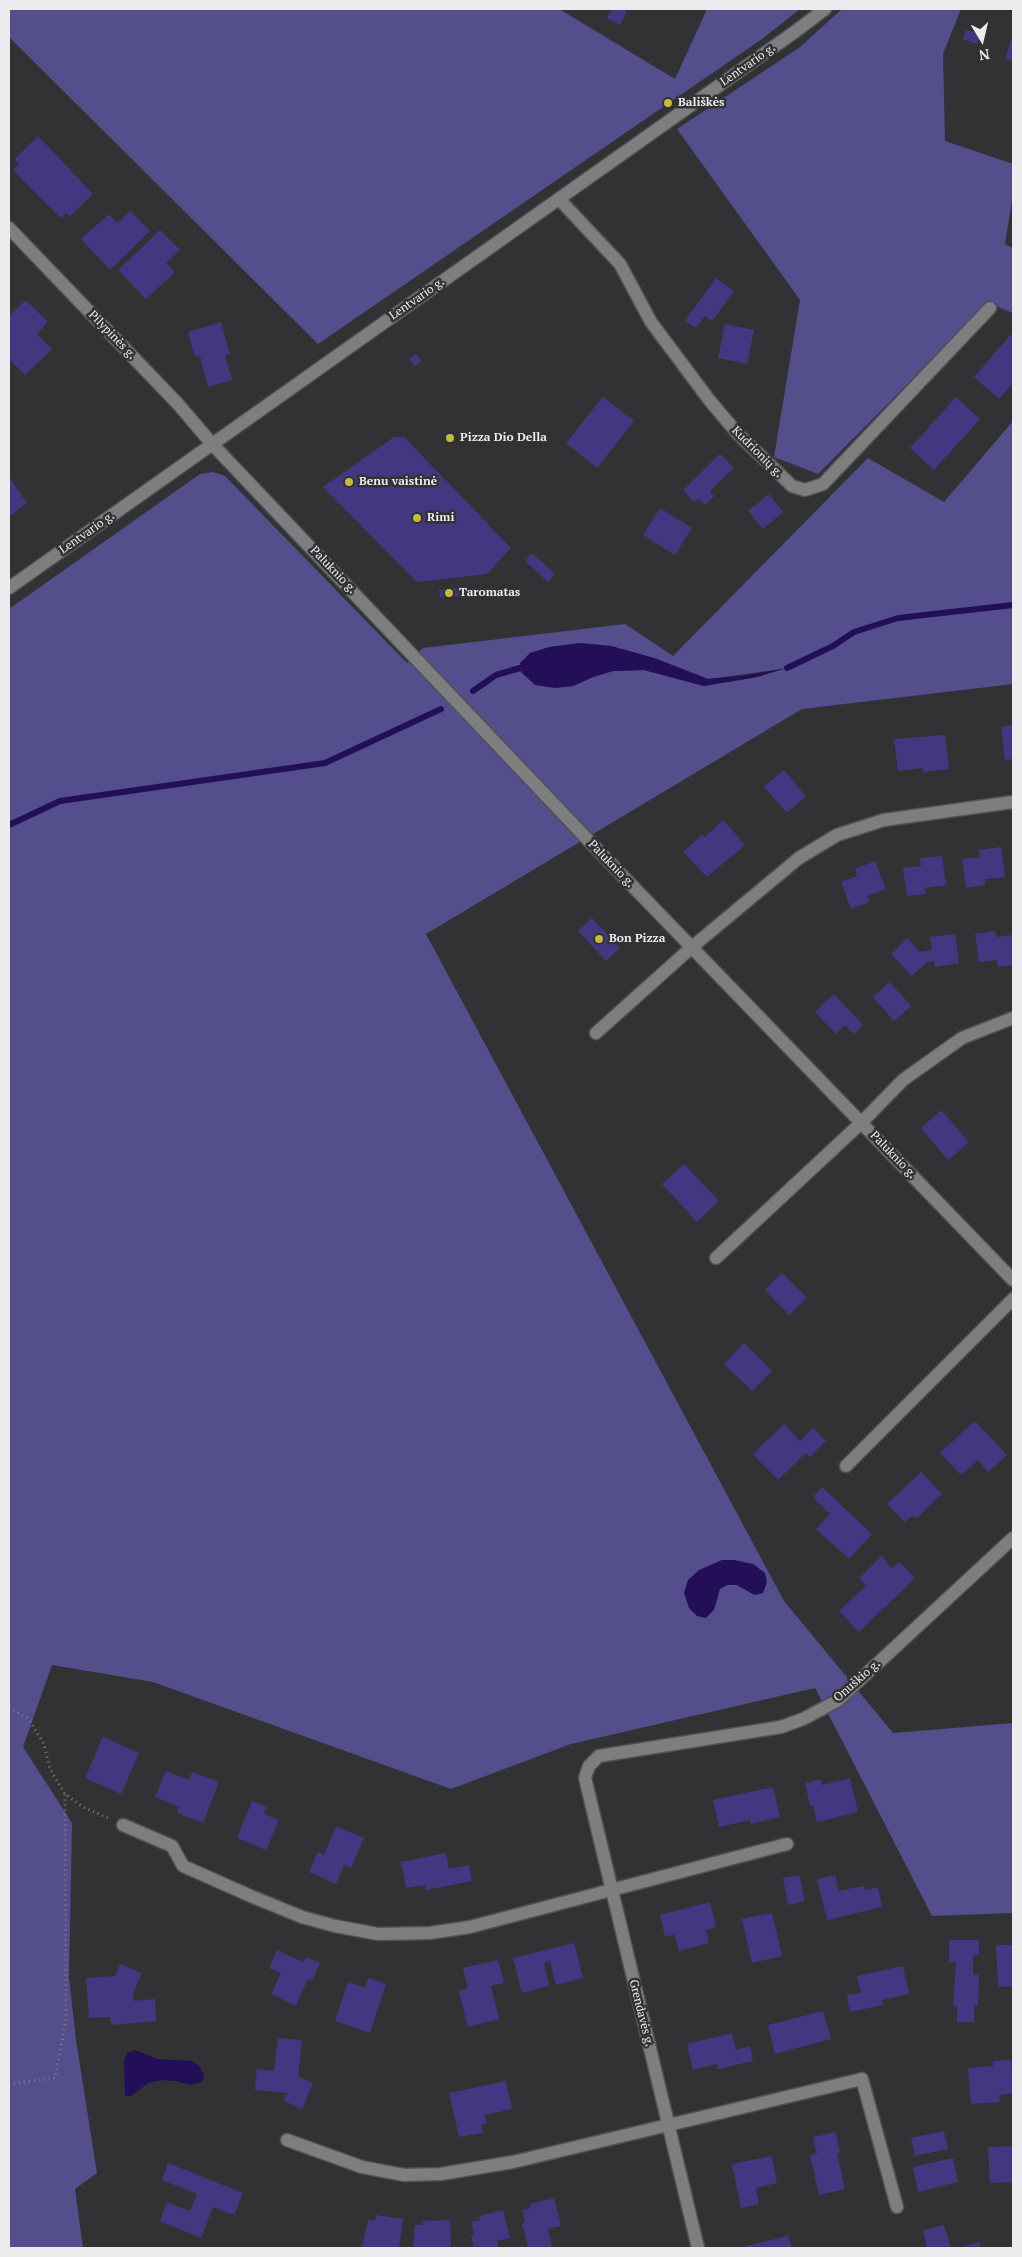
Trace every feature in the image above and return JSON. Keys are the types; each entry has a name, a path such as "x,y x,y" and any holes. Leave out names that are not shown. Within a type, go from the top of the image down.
{"street":[{"name":"Lentvario g.","path":"9,588 796,31 824,9"},
{"name":"Kudrionių g.","path":"559,199 620,264 651,322 716,408 738,434 792,486 805,490 823,484 990,308"},
{"name":"Pilypinės g.","path":"9,228 178,404 213,445"},
{"name":"Paluknio g.","path":"213,445 1013,1280"},
{"path":"596,1033 692,947 799,858 837,835 884,820 1013,802"},
{"path":"716,1258 862,1123 902,1080 962,1038 1013,1018"},
{"path":"846,1466 1013,1299"},
{"name":"Onuškio g.","path":"585,1778 589,1766 599,1756 781,1727 803,1719 837,1700 1013,1538"},
{"name":"Grendavės g.","path":"585,1778 698,2248"},
{"path":"123,1825 172,1846 183,1866 252,1898 318,1922 378,1934 430,1933 470,1927 787,1844"},
{"path":"287,2140 362,2167 404,2175 442,2174 513,2162 862,2079 897,2207"}],"path":[{"path":"9,1708 28,1718 44,1744 50,1769 65,1794 83,1807 123,1825"},
{"path":"9,2084 55,2078 66,2019 65,1794"}],"shaded area":[{"path":"9,9 559,9 675,79 707,9 800,9 762,39 318,344 9,37"},
{"path":"842,9 961,9 943,54 945,141 1013,164 1013,194 1005,244 1013,248 1013,313 988,303 818,474 774,457 800,300 677,129 800,47"},
{"path":"1013,421 1013,684 802,709 426,934 784,1601 893,1733 1013,1723 1013,1913 932,1916 815,1688 571,1744 451,1789 153,1682 52,1665 23,1747 72,1823 69,1978 76,2040 97,2173 75,2189 83,2248 9,2248 9,609 200,474 213,472 225,476 407,663 423,648 625,624 673,656 868,458 944,502","holes":["579,643 611,646 654,658 708,679 782,669 757,677 704,686 644,670 613,671 573,686 555,688","753,1564 754,1595 737,1585 727,1585 720,1589"]},
{"path":"579,643 611,646 654,658 708,679 742,676 787,668 757,677 704,686 644,670 613,671 573,686 555,688 535,685 521,672 520,663 530,653 549,647"},
{"path":"722,1560 734,1560 753,1564 765,1573 767,1582 763,1593 755,1595 737,1585 727,1585 720,1589 714,1610 706,1618 697,1616 689,1608 684,1593 688,1580 699,1570"},
{"path":"135,2050 157,2059 192,2061 200,2067 204,2076 202,2082 190,2085 162,2080 148,2083 131,2096 125,2096 124,2060 127,2053"}],"building":[{"path":"612,9 627,11 620,25 607,18"},
{"path":"966,30 980,34 977,44 963,39"},
{"path":"1013,34 1013,61 1005,59"},
{"path":"38,136 93,194 70,216 67,213 61,218 13,170 19,164 15,159"},
{"path":"130,211 150,231 110,270 81,239 109,214 117,223"},
{"path":"160,230 180,250 166,263 175,272 146,299 118,270"},
{"path":"716,278 734,291 712,321 705,316 696,328 685,321"},
{"path":"26,300 48,322 37,334 52,349 25,375 9,359 9,316"},
{"path":"221,322 230,354 225,355 232,380 208,387 200,356 195,357 188,332"},
{"path":"725,324 754,330 747,364 718,358"},
{"path":"1013,332 1013,383 999,399 974,377"},
{"path":"416,354 422,361 415,366 409,359"},
{"path":"603,397 634,421 597,468 566,443"},
{"path":"956,397 980,419 934,470 910,448"},
{"name":"Rimi","path":"394,437 404,437 511,548 487,574 417,582 323,487"},
{"path":"720,454 734,468 710,491 714,496 705,505 699,499 694,502 683,490"},
{"path":"9,477 27,503 9,517"},
{"path":"769,494 783,512 763,529 748,511"},
{"path":"660,508 692,528 675,555 643,535"},
{"path":"532,553 555,574 548,582 525,561"},
{"name":"Taromatas","path":"458,588 459,596 440,598 439,590"},
{"path":"1013,725 1013,759 1005,760 1001,727"},
{"path":"945,735 949,769 923,772 923,768 898,771 894,739"},
{"path":"784,770 806,796 787,813 764,787"},
{"path":"723,820 745,845 707,877 683,852 702,835 705,837"},
{"path":"1001,847 1005,877 985,879 985,885 966,888 962,859 980,857 979,850"},
{"path":"942,856 946,885 925,888 926,894 907,896 903,868 921,866 920,858"},
{"path":"875,861 886,889 867,896 870,902 851,909 841,882 857,876 855,869"},
{"name":"Bon Pizza","path":"592,918 620,948 606,961 578,931"},
{"path":"995,931 996,937 1013,935 1013,965 998,967 997,960 979,962 975,934"},
{"path":"955,934 959,963 935,967 934,961 927,962 912,976 891,954 907,938 920,952 932,950 930,937"},
{"path":"890,982 911,1006 894,1021 873,997"},
{"path":"834,994 863,1025 854,1034 845,1025 836,1034 815,1012"},
{"path":"941,1110 969,1142 948,1160 921,1128"},
{"path":"684,1164 719,1201 697,1222 662,1184"},
{"path":"782,1273 807,1298 789,1315 765,1290"},
{"path":"744,1343 772,1371 752,1391 724,1364"},
{"path":"975,1421 1007,1455 988,1472 978,1460 961,1475 940,1453"},
{"path":"784,1424 800,1441 813,1428 826,1441 810,1457 806,1453 778,1480 753,1454"},
{"path":"921,1472 942,1494 917,1518 912,1516 905,1522 887,1504"},
{"path":"822,1487 872,1534 849,1559 816,1529 830,1514 813,1497"},
{"path":"881,1556 892,1568 899,1562 915,1578 859,1632 839,1611 866,1586 859,1578"},
{"path":"103,1737 139,1753 121,1794 85,1778"},
{"path":"166,1771 189,1780 192,1772 219,1782 203,1823 177,1813 179,1807 155,1797"},
{"path":"850,1778 858,1812 817,1822 813,1805 810,1806 805,1783 821,1779 822,1785"},
{"path":"773,1787 780,1817 751,1824 750,1820 719,1827 713,1800"},
{"path":"252,1801 267,1807 264,1814 279,1820 266,1850 237,1838"},
{"path":"336,1826 364,1838 351,1868 344,1865 336,1884 309,1872 318,1852 324,1855"},
{"path":"446,1853 449,1869 469,1865 472,1881 426,1890 425,1885 406,1888 401,1862"},
{"path":"799,1875 805,1901 788,1905 783,1878"},
{"path":"835,1875 838,1891 864,1886 865,1890 878,1887 882,1907 827,1920 817,1879"},
{"path":"710,1902 716,1927 706,1930 709,1943 679,1951 674,1934 665,1937 660,1915"},
{"path":"772,1913 782,1956 752,1963 742,1919"},
{"path":"949,1940 979,1940 979,1955 973,1955 973,1975 979,1975 978,2006 974,2005 974,2022 957,2022 957,2007 953,2006 956,1962 949,1963"},
{"path":"574,1943 583,1978 556,1985 550,1961 544,1963 549,1986 522,1993 513,1958"},
{"path":"996,1945 1013,1945 1013,1986 998,1987"},
{"path":"277,1950 303,1962 306,1957 320,1963 312,1981 308,1979 296,2006 271,1994 281,1973 269,1968"},
{"path":"498,1960 504,1983 491,1986 499,2019 468,2027 459,1991 468,1988 463,1968"},
{"path":"120,1964 142,1973 133,1993 134,2001 155,1999 156,2021 111,2025 110,2017 89,2018 86,1978 115,1976"},
{"path":"903,1966 909,1994 882,2000 883,2005 850,2012 847,1995 861,1993 857,1976"},
{"path":"368,1978 386,1984 370,2033 335,2021 348,1982 365,1988"},
{"path":"823,2011 831,2039 775,2054 768,2025"},
{"path":"732,2033 736,2050 750,2046 753,2061 718,2069 717,2064 693,2070 687,2044"},
{"path":"278,2038 302,2040 298,2077 313,2083 302,2109 284,2101 288,2093 255,2090 257,2069 274,2071"},
{"path":"1011,2060 1013,2093 999,2095 1000,2102 971,2104 968,2068 993,2066 993,2061"},
{"path":"506,2081 512,2109 485,2115 487,2124 481,2125 483,2133 459,2137 449,2093"},
{"path":"944,2131 948,2149 915,2156 911,2138"},
{"path":"836,2132 840,2153 837,2153 845,2189 819,2195 810,2155 817,2154 813,2137"},
{"path":"1013,2146 1013,2182 990,2183 988,2147"},
{"path":"772,2156 777,2183 756,2188 759,2204 741,2208 732,2164"},
{"path":"953,2158 958,2182 918,2192 913,2167"},
{"path":"168,2163 243,2193 234,2215 213,2207 201,2238 160,2221 167,2202 190,2211 197,2194 162,2180"},
{"path":"554,2198 561,2226 548,2229 552,2247 528,2248 522,2223 525,2223 522,2210 531,2208 530,2204"},
{"path":"503,2210 510,2238 497,2241 499,2248 474,2248 471,2222 480,2220 479,2216"},
{"path":"376,2215 403,2219 399,2248 362,2248 368,2220 375,2221"},
{"path":"450,2220 451,2248 413,2248 415,2225 423,2225 423,2221"},
{"path":"944,2225 951,2248 927,2248 923,2230"},
{"path":"788,2236 792,2248 746,2248 746,2246"},
{"path":"979,2242 980,2248 959,2248"}],"waterway":[{"path":"787,668 833,646 854,632 898,618 1013,605"},
{"path":"473,691 496,675 520,668"},
{"path":"9,825 60,801 325,763 441,709"}],"place":[{"name":"Bališkės","path":"668,103"},
{"name":"Pizza Dio Della","path":"450,438"},
{"name":"Benu vaistinė","path":"349,482"},
{"name":"Rimi","path":"417,518"},
{"name":"Taromatas","path":"449,593"},
{"name":"Bon Pizza","path":"599,939"}]}
